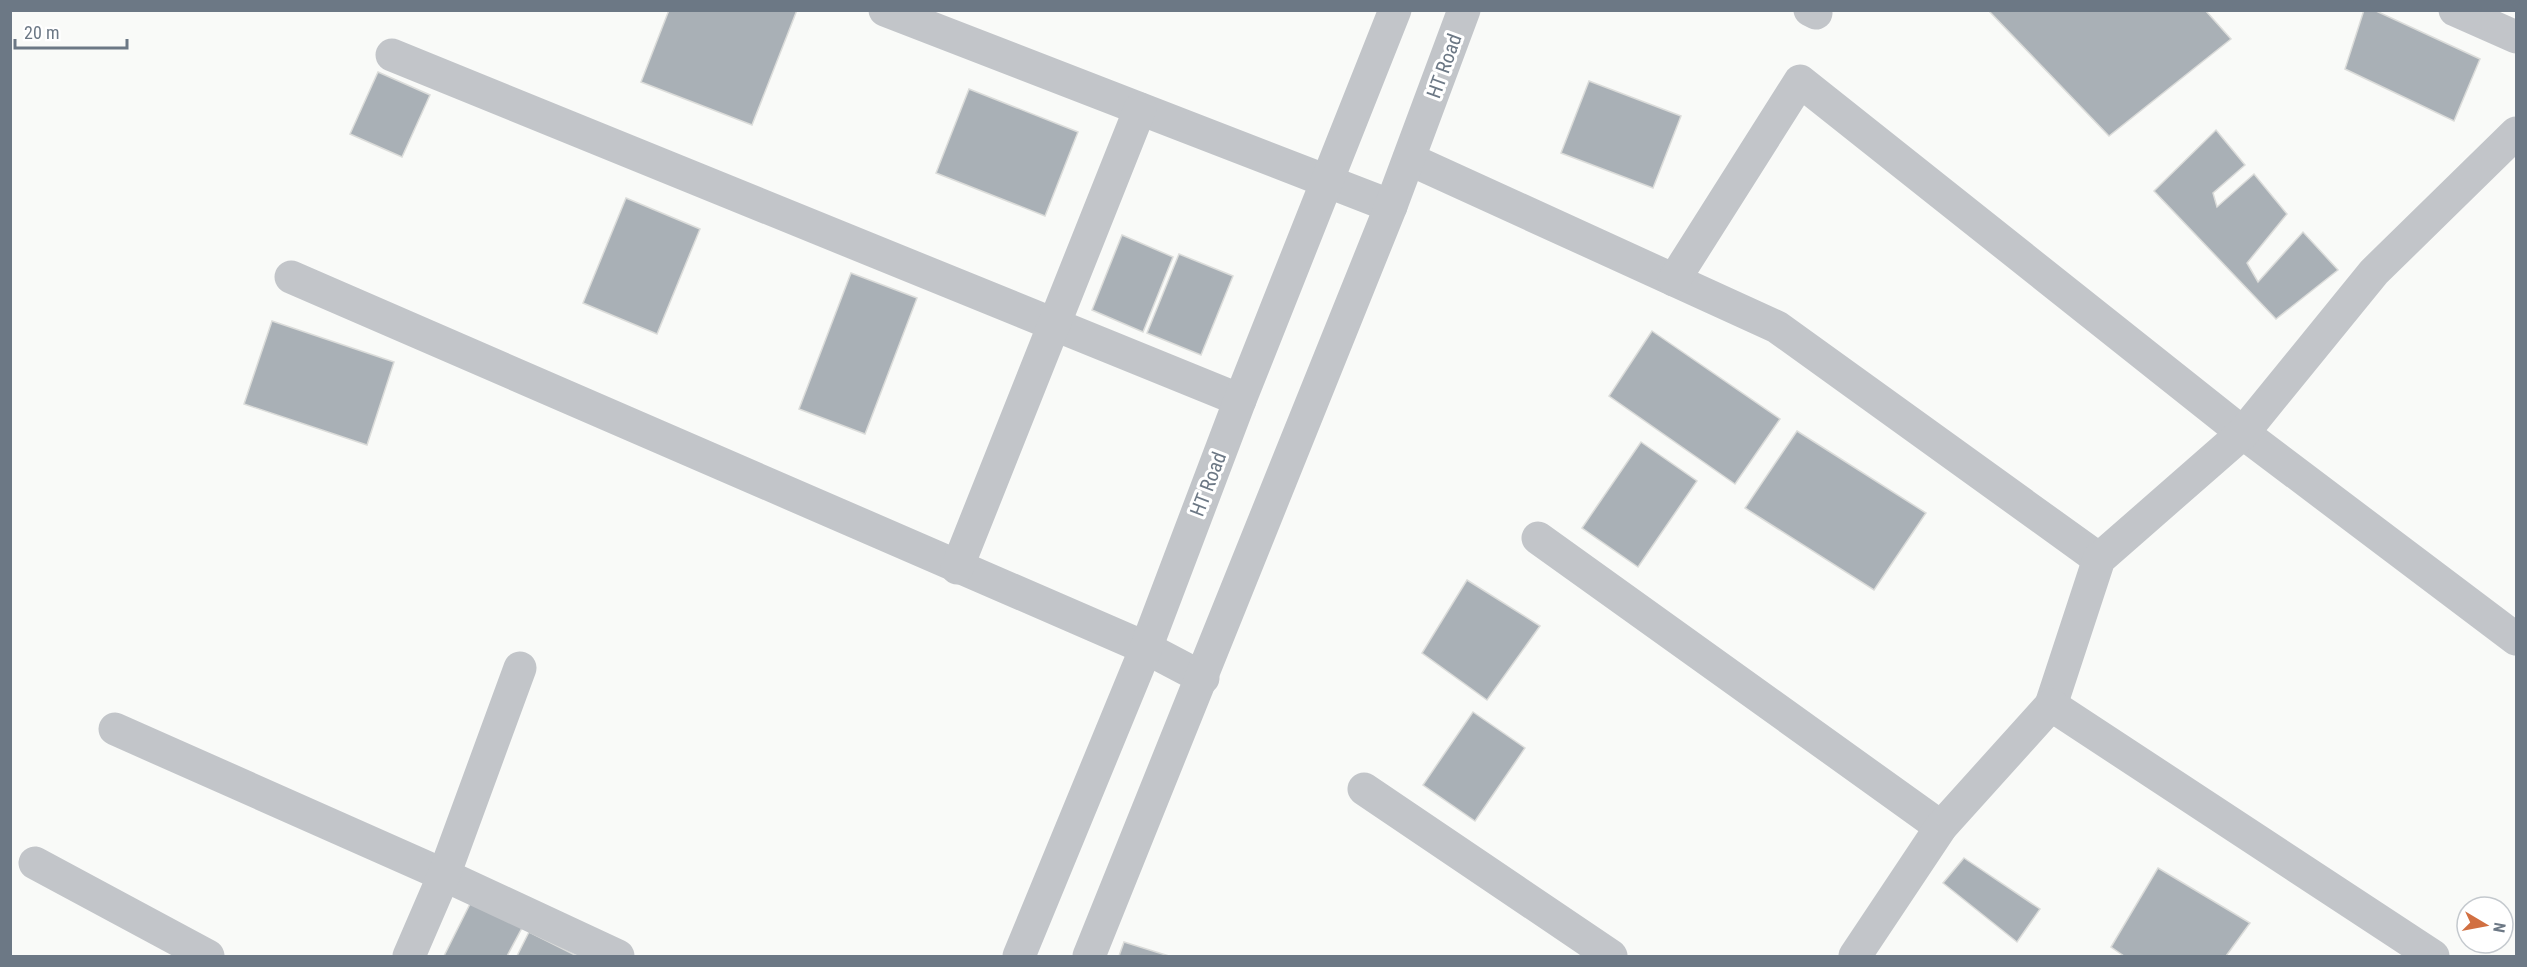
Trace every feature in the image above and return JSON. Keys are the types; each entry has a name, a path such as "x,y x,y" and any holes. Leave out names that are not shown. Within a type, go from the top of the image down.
{"street":[{"path":"885,10 1391,206"},
{"name":"HT Road","path":"1019,957 1146,648 1240,400 1395,10"},
{"name":"HT Road","path":"1089,957 1391,206 1464,10"},
{"path":"2455,10 2517,37"},
{"path":"392,55 1240,400"},
{"path":"1674,280 1800,81 2243,433 2511,624"},
{"path":"957,568 1140,109"},
{"path":"1861,954 1941,827 2051,705 2100,559 2243,433 2374,273 2517,133"},
{"path":"1409,159 1777,327 2100,559"},
{"path":"291,277 957,568 1146,648 1203,678"},
{"path":"1538,538 1941,827"},
{"path":"410,957 444,875 520,668"},
{"path":"2051,705 2433,957"},
{"path":"115,729 444,875 618,957"},
{"path":"1364,789 1611,957"},
{"path":"35,863 208,957"}],"building":[{"path":"669,10 797,10 752,125 641,82"},
{"path":"1988,10 2205,10 2231,39 2109,136"},
{"path":"2364,10 2374,10 2480,59 2454,121 2345,69"},
{"path":"378,72 430,95 402,157 350,134"},
{"path":"1589,81 1681,116 1653,188 1561,153"},
{"path":"969,89 1078,132 1045,216 936,173"},
{"path":"2216,130 2245,165 2213,193 2217,207 2254,174 2287,214 2247,263 2258,282 2303,232 2338,270 2276,319 2154,191"},
{"path":"626,198 700,229 657,334 583,303"},
{"path":"1122,235 1173,257 1143,332 1092,310"},
{"path":"1179,254 1233,276 1201,355 1147,333"},
{"path":"851,273 917,298 865,434 799,409"},
{"path":"272,321 394,362 367,445 244,404"},
{"path":"1652,331 1780,419 1735,484 1609,396"},
{"path":"1797,431 1926,513 1874,590 1745,508"},
{"path":"1641,442 1697,481 1638,567 1582,528"},
{"path":"1467,580 1540,626 1487,700 1422,653"},
{"path":"1473,712 1525,748 1475,821 1423,785"},
{"path":"1964,858 2040,909 2017,942 1943,883"},
{"path":"2158,868 2250,923 2226,956 2124,956 2111,947"},
{"path":"472,900 523,926 507,956 444,956"},
{"path":"529,932 577,956 517,956"},
{"path":"1124,942 1169,956 1119,956"}]}
